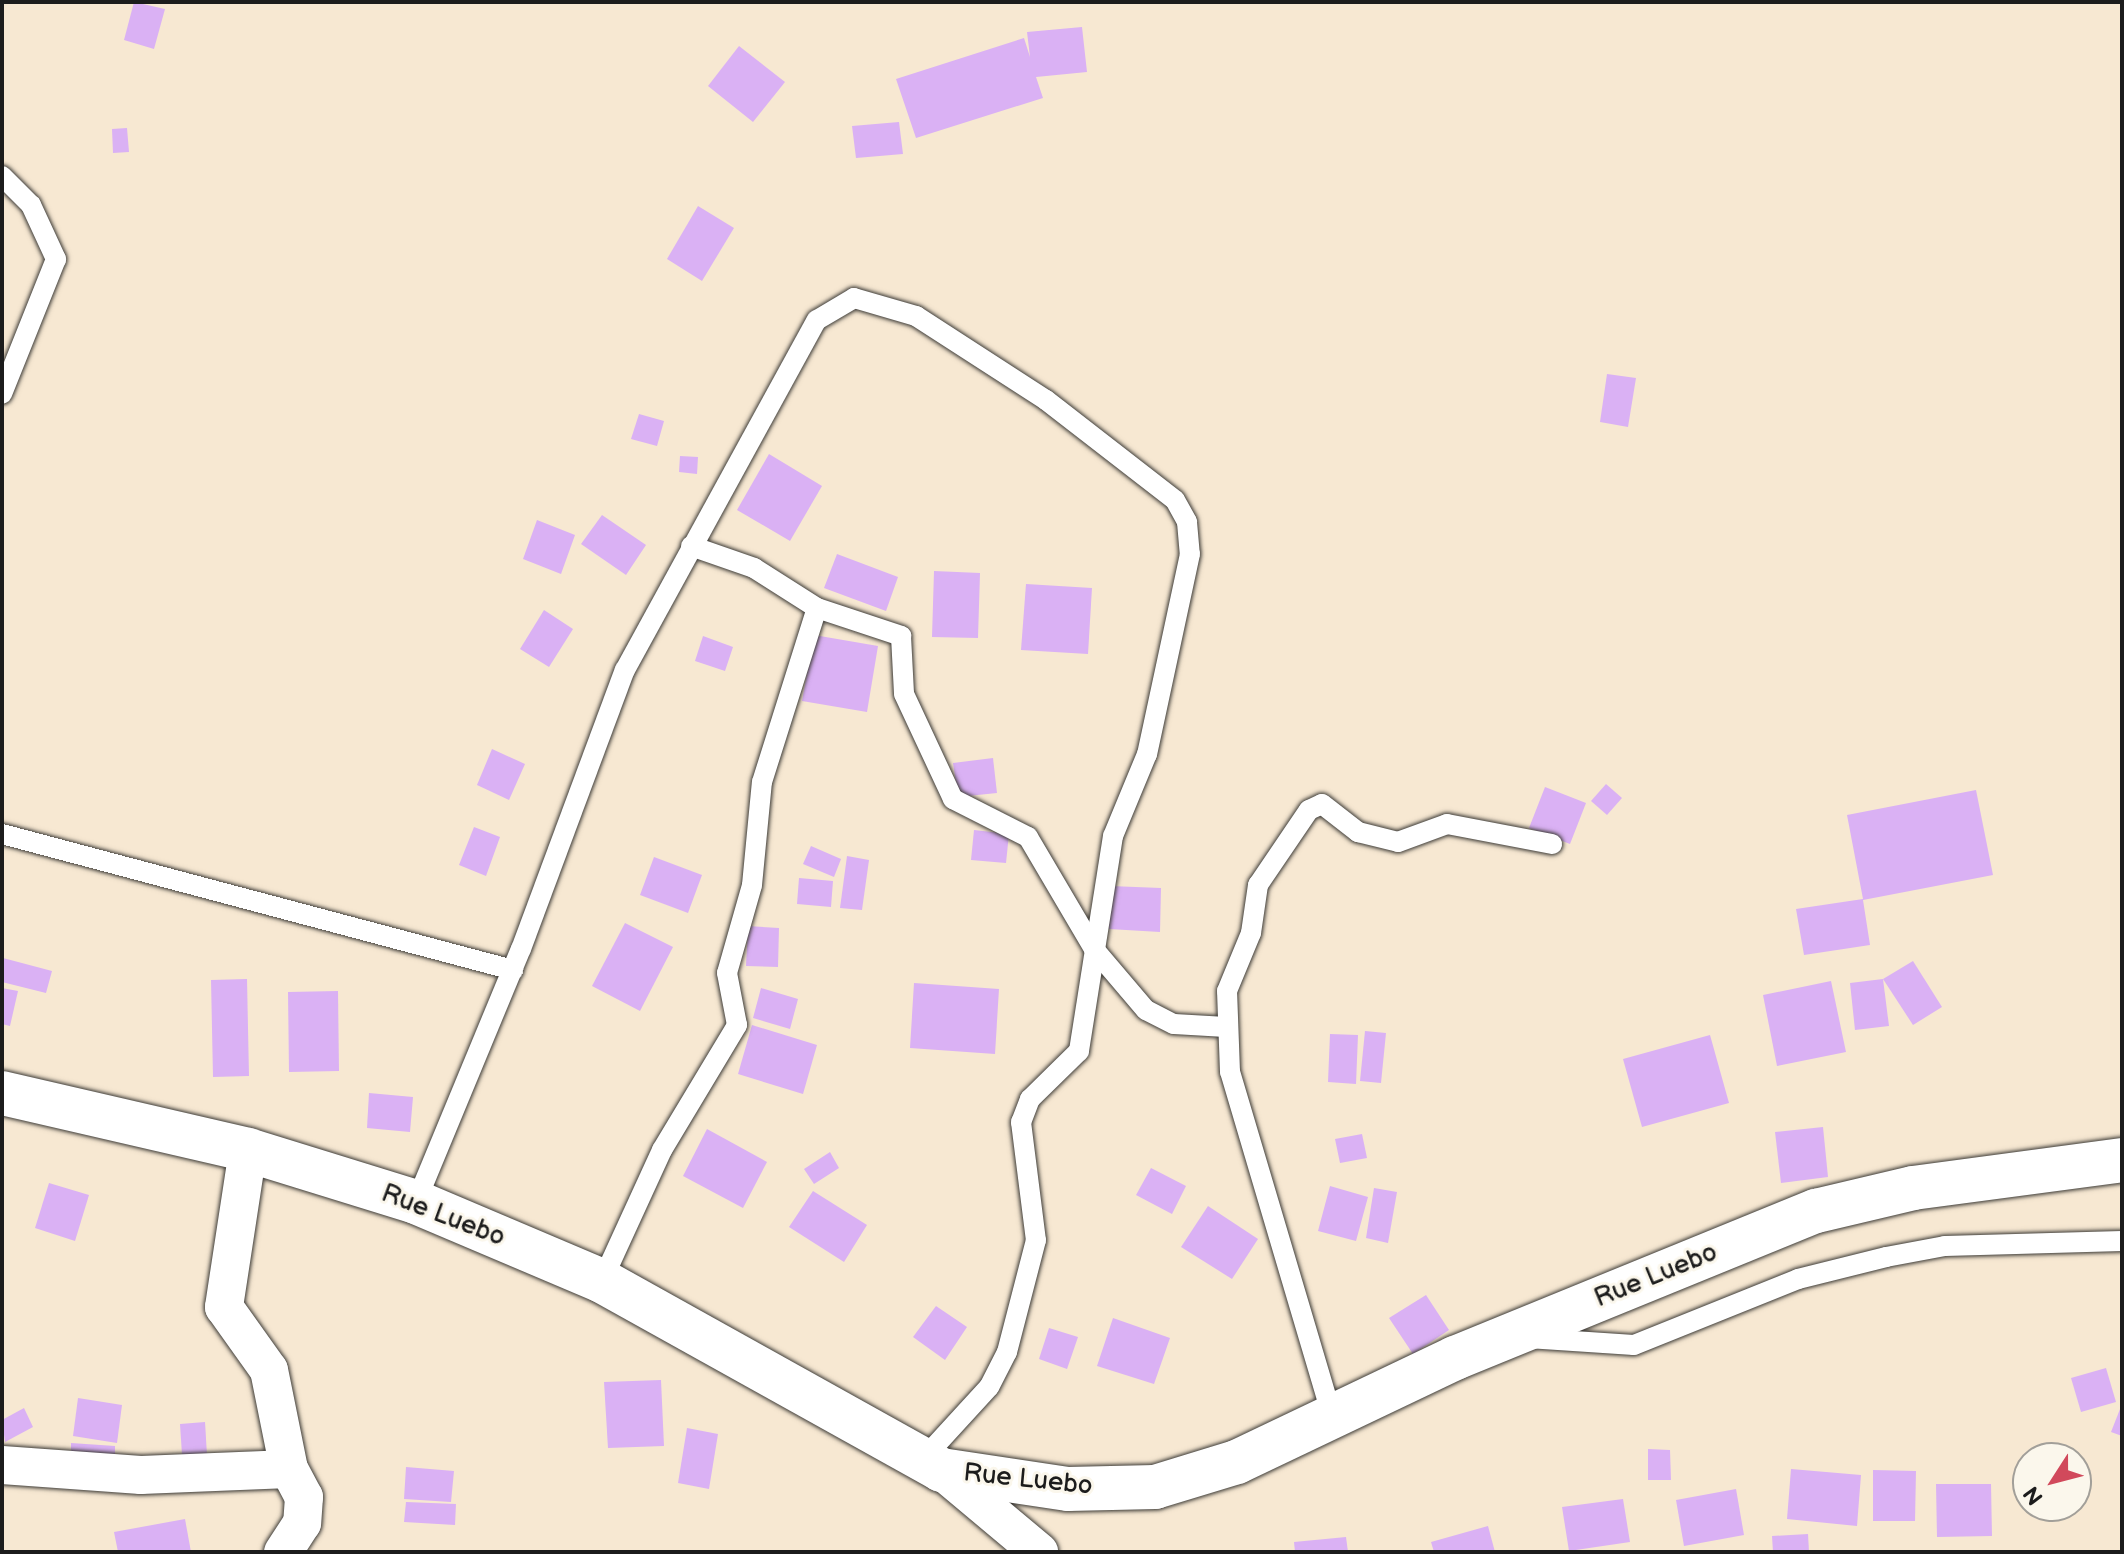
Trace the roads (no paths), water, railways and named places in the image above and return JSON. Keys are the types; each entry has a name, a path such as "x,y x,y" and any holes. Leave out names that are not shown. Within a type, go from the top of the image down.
{"street":[{"name":"Rue Luebo","path":"2,1093 248,1150 416,1202 602,1281 931,1465 1068,1489 1155,1487 1237,1462 1510,1336 1816,1211 1913,1188 2122,1160"},
{"path":"248,1150 224,1307 269,1370 289,1469 304,1497 302,1523 283,1552"},
{"path":"2,1465 141,1475 289,1469"},
{"path":"931,1465 1039,1552"}],"lane":[{"path":"2,176 31,205 56,259 2,394"},
{"path":"416,1202 513,970 625,670 817,320 854,298 916,316 1046,400 1175,500 1187,522 1190,554 1147,754 1113,836 1079,1051 1030,1099 1021,1122 1036,1240 1007,1352 989,1387 931,1465"},
{"path":"691,546 754,568 817,608 901,636 904,694 953,799 1028,837 1094,949 1146,1010 1174,1024 1226,1027"},
{"path":"602,1281 662,1150 737,1025 727,973 752,885 762,782 817,608"},
{"path":"1332,1416 1230,1072 1227,991 1251,933 1258,885 1316,805 1337,812 1358,832 1398,842 1447,824 1552,844"},
{"path":"2,834 513,970"},
{"path":"1510,1336 1634,1345 1798,1279 1886,1257 1945,1246 2122,1241"}]}
